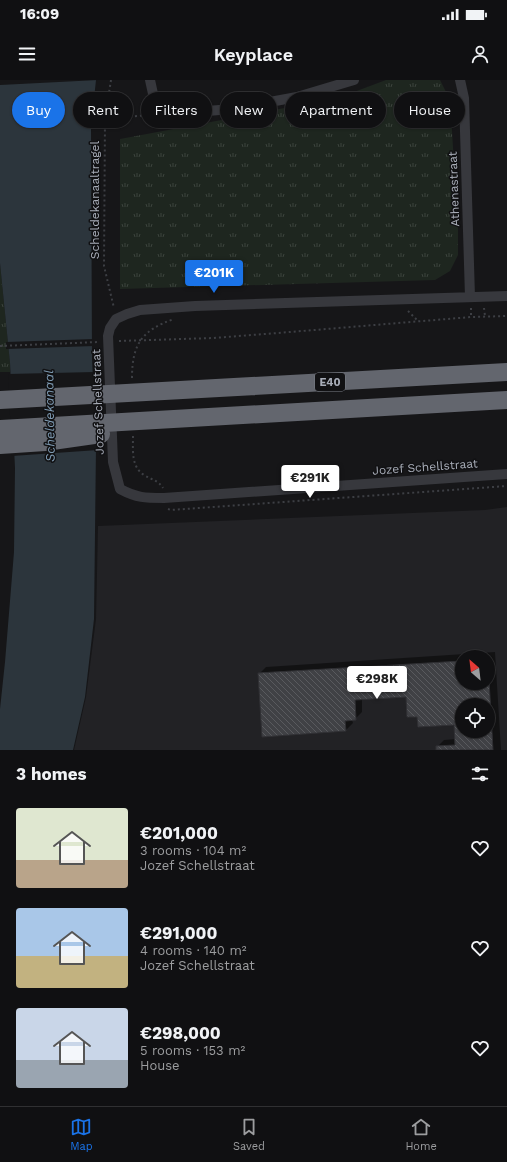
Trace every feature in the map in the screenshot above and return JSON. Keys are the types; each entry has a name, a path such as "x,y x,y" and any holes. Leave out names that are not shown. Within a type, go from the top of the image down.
{"highway":[{"name":"E40","path":"0,400 507,372"},
{"path":"0,445 45,442 154,424 226,416 507,400"},
{"path":"0,429 154,424"}],"street":[{"path":"150,80 153,92"},
{"path":"212,111 232,109 297,97 354,80"},
{"name":"Athenastraat","path":"460,80 464,98 470,297"},
{"path":"116,319 140,310 195,306 507,296"},
{"name":"Jozef Schellstraat","path":"116,319 110,328 108,336 113,462 120,488 134,496 164,498 507,474"}],"path":[{"name":"Scheldekanaaltragel","path":"109,92 111,80"},
{"name":"Scheldekanaaltragel","path":"104,128 104,266 116,319"},
{"path":"213,338 471,317 507,316"}],"shaded area":[{"path":"507,507 507,750 74,750 86,697 96,619 98,526 485,510"}],"green space":[{"path":"386,80 440,80 446,92 394,92 394,128 452,128 458,227 458,255 450,271 435,280 120,289 120,139 178,128 212,128 212,122 220,120 220,128 277,128 277,109 285,108 285,128 386,128 386,92 354,92"},
{"path":"0,263 10,363 10,372 0,372"}],"water":[{"name":"Scheldekanaal","path":"0,80 96,80 95,92 73,92 73,128 91,128 92,359 96,446 94,619 85,697 73,750 0,750 0,709 14,552 15,468 10,363 0,263"}],"pier":[{"path":"0,80 98,80 0,85"},
{"path":"94,339 94,346 6,349 6,342"},
{"path":"95,372 98,450 12,456 8,374"}],"building":[{"path":"455,661 455,690 490,690 490,698 455,698 455,738 492,738 493,750 436,750 436,746 455,745 454,725 418,727 417,717 407,717 406,697 355,700 356,720 345,721 346,731 262,737 258,673"}]}
